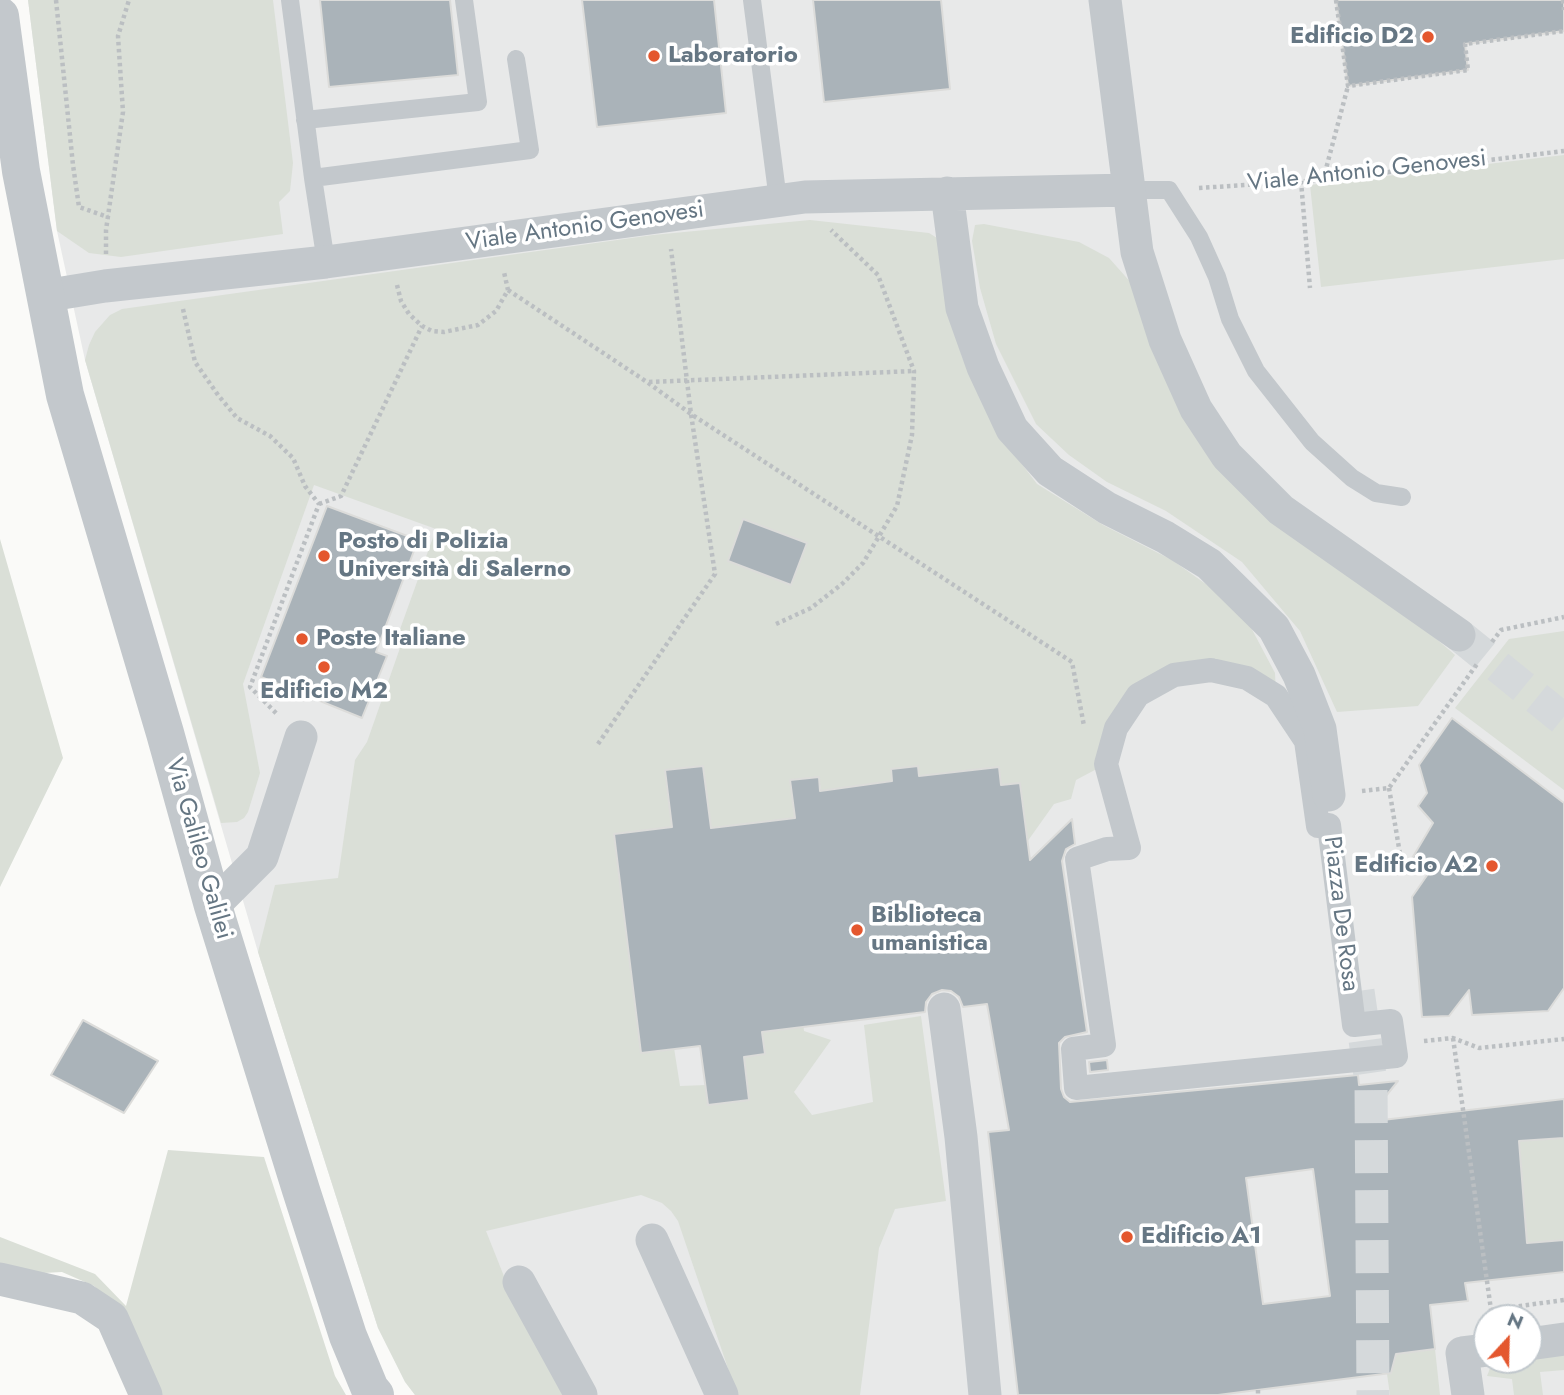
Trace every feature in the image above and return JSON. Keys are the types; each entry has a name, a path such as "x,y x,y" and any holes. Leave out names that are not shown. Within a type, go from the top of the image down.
{"street":[{"path":"1105,0 1137,252 1165,340 1196,409 1227,456 1281,510 1472,644"},
{"name":"Via Galileo Galilei","path":"0,16 21,171 65,395 213,906 348,1336 374,1395"},
{"name":"Viale Antonio Genovesi","path":"44,296 105,286 326,262 792,198 1129,190"},
{"path":"947,193 962,308 983,367 1012,429 1049,471 1107,508 1165,537 1209,564 1274,628 1299,675 1320,729 1329,794"},
{"name":"Piazza De Rosa","path":"1211,670 1247,678 1276,696 1290,715 1306,741 1318,826 1329,825 1354,1025 1391,1021 1394,1045 1396,1056 1076,1088 1073,1049 1104,1045 1077,859 1107,849 1129,848 1106,764 1116,728 1138,695 1174,675 1211,670"},
{"path":"213,906 262,857 301,737"},
{"path":"944,1009 962,1150 985,1395"},
{"path":"652,1240 722,1395"},
{"path":"0,1279 82,1298 113,1318 144,1394"},
{"path":"519,1282 581,1395"},
{"path":"1543,1342 1564,1339"},
{"path":"1468,1395 1473,1364"}],"lane":[{"path":"290,0 326,262"},
{"path":"305,120 478,102 464,0"},
{"path":"752,0 792,198"},
{"path":"313,178 530,150 516,59"},
{"path":"1129,190 1169,190 1199,237 1217,277 1230,319 1256,371 1312,442 1352,478 1376,493 1402,498"}],"path":[{"path":"56,0 79,206 108,217"},
{"path":"105,286 108,217 124,111 118,36 129,0"},
{"path":"1323,180 1348,86 1336,0"},
{"path":"1563,0 1564,10"},
{"path":"1348,86 1468,70 1465,44 1564,31"},
{"name":"Viale Antonio Genovesi","path":"1169,190 1323,180 1564,151"},
{"path":"1301,181 1310,288"},
{"path":"776,624 811,608 842,584 863,563 881,537 897,506 912,435 914,371 878,275 792,198"},
{"path":"598,744 715,574 691,414 667,217"},
{"path":"391,253 401,301 409,314 422,326 432,331 444,332 478,325 496,311 508,290 498,239"},
{"path":"176,279 195,362 237,418 270,436 293,458 305,486 319,504"},
{"path":"508,290 691,414 1072,662 1084,727"},
{"path":"301,737 250,687 319,504 341,496 422,326"},
{"path":"647,382 914,371"},
{"path":"1472,644 1501,630 1564,617"},
{"path":"1402,866 1390,788 1477,664"},
{"path":"1329,794 1390,788"},
{"path":"1394,1045 1453,1038 1479,1048 1564,1039"},
{"path":"1453,1038 1490,1304"},
{"path":"1535,1304 1564,1300"}],"shaded area":[{"path":"28,0 1564,0 1564,1395 415,1395 378,1328 258,952 85,360 57,231"},
{"path":"28,0 273,0 293,163 290,191 279,202 283,234 121,257 89,253 57,231"},
{"path":"1564,155 1564,259 1321,287 1310,185"},
{"path":"810,220 929,233 937,238 945,292 962,357 996,430 1037,484 1103,525 1172,560 1210,587 1247,620 1275,673 1276,696 1211,670 1138,694 1106,764 1076,780 1071,799 1054,804 1027,842 1020,783 1001,785 998,767 821,791 819,777 790,781 800,861 767,865 761,822 711,828 703,766 665,771 672,827 614,834 641,1053 674,1048 680,1086 706,1085 744,1057 765,1054 758,999 800,994 804,1031 831,1040 794,1092 812,1115 873,1102 864,1025 921,1016 946,1201 895,1209 879,1248 860,1395 737,1395 678,1221 662,1203 641,1195 486,1231 515,1304 571,1395 415,1395 405,1382 378,1328 258,952 275,885 338,878 355,760 367,742 400,648 394,646 436,529 314,485 243,684 260,773 244,818 237,822 221,823 85,360 89,345 95,332 110,315 122,309 653,235"},
{"path":"984,224 1079,242 1109,258 1133,285 1193,429 1455,655 1418,706 1337,712 1300,631 1242,562 1166,511 1107,482 1069,455 1036,424 996,344 980,288 972,241 975,225"},
{"path":"0,539 63,758 0,887"},
{"path":"1564,631 1564,790 1455,708 1509,639"},
{"path":"1564,1138 1564,1240 1527,1243 1519,1141"},
{"path":"168,1150 264,1157 335,1376 346,1395 160,1395 123,1314 94,1286 62,1272 25,1274 0,1264 0,1237 95,1274 126,1306"},
{"path":"1564,1347 1564,1370 1543,1372 1543,1355"},
{"path":"1435,1349 1440,1395 1390,1395 1387,1374 1391,1374 1396,1354"},
{"path":"1540,1374 1543,1395 1514,1395 1512,1379 1487,1376"}],"building":[{"path":"320,0 450,0 458,75 329,87"},
{"name":"Laboratorio","path":"582,0 714,0 726,113 597,127"},
{"name":"Laboratorio","path":"813,0 941,0 950,89 824,102"},
{"name":"Edificio D2","path":"1336,0 1564,0 1564,31 1465,44 1468,70 1348,86"},
{"path":"327,506 418,540 376,652 387,656 362,718 261,677"},
{"path":"743,519 807,543 791,585 728,561"},
{"name":"Edificio A2","path":"1452,718 1564,803 1564,988 1548,1011 1472,1015 1469,990 1449,1016 1422,1017 1412,897 1430,871 1411,860 1433,823 1418,806 1427,793 1419,765"},
{"path":"703,766 711,828 795,818 790,780 819,777 820,791 892,781 891,769 918,766 919,776 999,767 1001,785 1020,783 1030,860 1072,819 1075,844 1066,849 1062,861 1087,1032 1065,1037 1059,1043 1061,1089 1064,1097 1070,1102 1358,1075 1359,1085 1398,1081 1365,1122 1564,1099 1564,1138 1519,1141 1527,1243 1564,1240 1564,1272 1465,1283 1468,1301 1430,1305 1435,1349 1396,1354 1391,1373 1218,1395 1018,1395 988,1132 1009,1130 987,1004 963,1007 959,997 951,991 942,990 932,994 926,1002 925,1012 762,1032 765,1054 744,1057 749,1100 708,1105 700,1046 641,1053 614,834 672,827 665,770","holes":["1313,1169 1330,1296 1263,1304 1246,1178"]},
{"path":"83,1020 158,1061 124,1113 51,1075"},
{"path":"1107,1060 1108,1070 1090,1072 1089,1062"}],"tunnel":[{"path":"1459,635 1564,720"},
{"path":"1358,991 1371,1082 1373,1395"}],"place":[{"name":"Edificio D2","path":"1428,37"},
{"name":"Laboratorio","path":"654,56"},
{"name":"Posto di Polizia Università di Salerno","path":"324,556"},
{"name":"Poste Italiane","path":"302,639"},
{"name":"Edificio M2","path":"324,667"},
{"name":"Edificio A2","path":"1492,866"},
{"name":"Biblioteca umanistica","path":"857,930"},
{"name":"Edificio A1","path":"1127,1237"}]}
